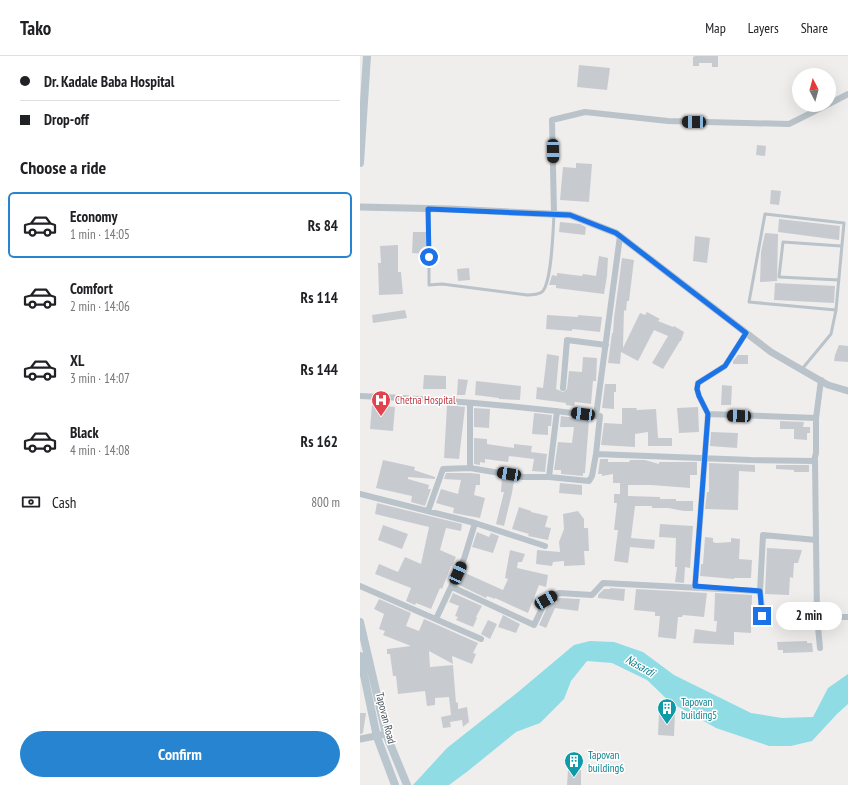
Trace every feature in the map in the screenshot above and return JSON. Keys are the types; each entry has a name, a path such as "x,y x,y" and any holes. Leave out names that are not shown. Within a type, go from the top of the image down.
{"main road":[{"path":"360,163 367,56"},
{"path":"360,622 386,734 405,781"},
{"name":"Tapovan Road","path":"360,656 377,737 394,782"}],"street":[{"path":"836,100 848,94"},
{"path":"554,214 552,120 585,112 668,121 789,124 812,112"},
{"path":"360,207 570,215 620,236 771,352 828,385 848,391"},
{"path":"596,416 620,236"},
{"path":"695,586 708,414 699,396 697,389 698,383 725,366 746,333"},
{"path":"563,388 566,340 606,344"},
{"path":"820,648 817,617 815,460 816,418 821,380"},
{"path":"360,396 470,402 600,416 596,454 592,476 589,481 549,477 523,477 470,468 443,469 428,511"},
{"path":"470,402 470,468"},
{"path":"549,477 557,411"},
{"path":"708,414 816,418"},
{"path":"596,454 798,462 815,460"},
{"path":"360,494 475,523 545,546"},
{"path":"436,619 464,559 475,523"},
{"path":"762,616 760,591 763,536 816,540"},
{"path":"452,587 534,625 546,600 559,593 592,595 603,583 695,586 760,591"},
{"path":"360,586 481,639"},
{"path":"817,617 848,617"},
{"path":"360,739 377,737 386,734"}],"lane":[{"path":"428,209 429,285 442,284 527,295 535,295 542,292 546,286 549,275 554,214"},
{"path":"802,369 831,334 836,310 844,223 765,214 749,302 836,310"},
{"path":"839,280 779,277 783,242 841,246"}],"water":[{"name":"Nasardi","path":"590,641 614,642 643,652 674,675 751,713 782,718 813,717 828,688 848,674 848,704 812,741 791,746 769,746 716,728 670,702 647,680 612,663 587,661 571,681 564,699 540,723 516,732 449,785 413,785 447,748 518,692 574,645"}],"building":[{"path":"718,56 718,67 712,67 712,63 699,63 699,66 693,66 693,57"},
{"path":"579,65 610,68 607,90 577,87"},
{"path":"757,145 766,146 765,156 756,155"},
{"path":"576,163 592,164 589,202 560,200 563,167 576,168"},
{"path":"771,190 781,191 779,205 770,204"},
{"path":"779,219 840,226 839,240 778,232"},
{"path":"560,222 580,224 586,227 585,235 559,232"},
{"path":"413,232 426,232 426,254 412,253"},
{"path":"765,233 778,234 777,281 760,282 761,252"},
{"path":"695,236 710,238 707,263 693,261"},
{"path":"398,245 398,272 401,272 403,294 379,295 378,263 381,263 380,246"},
{"path":"599,256 608,258 604,294 556,288 556,285 549,285 552,275 557,276 557,273 596,276"},
{"path":"622,258 634,260 629,301 627,301 626,311 624,310 623,348 640,313 645,315 647,312 660,319 658,321 673,327 674,326 684,332 681,341 663,369 652,363 668,336 654,330 638,361 621,352 620,364 608,363"},
{"path":"469,268 470,280 458,281 457,269"},
{"path":"775,283 835,286 834,303 774,300"},
{"path":"405,310 407,318 373,323 372,315"},
{"path":"547,315 602,317 600,332 572,329 572,331 546,329"},
{"path":"839,345 848,346 848,362 834,361"},
{"path":"547,354 559,356 556,389 563,392 567,389 569,371 582,372 583,357 597,358 596,381 593,381 591,404 575,402 574,406 566,405 566,403 536,399 537,387 543,388"},
{"path":"738,355 748,355 748,364 733,364 733,361"},
{"path":"424,375 446,376 446,389 423,389"},
{"path":"458,379 468,380 465,395 457,395"},
{"path":"476,381 521,386 520,400 499,399 475,395"},
{"path":"605,384 616,384 616,392 614,392 614,409 602,408"},
{"path":"722,385 732,386 731,405 721,405"},
{"path":"372,405 395,407 393,431 370,429"},
{"path":"447,405 465,407 459,459 444,458"},
{"path":"698,407 699,432 679,433 677,408"},
{"path":"474,408 490,409 489,428 474,427"},
{"path":"622,408 637,408 636,410 656,409 658,438 672,438 672,446 648,446 648,432 635,434 635,447 601,445 604,423 622,424"},
{"path":"534,413 552,415 551,426 548,426 548,435 532,434"},
{"path":"561,416 589,420 585,473 583,473 583,476 561,474 561,470 554,470 558,442 572,443 574,427 560,427"},
{"path":"780,421 804,422 803,427 810,427 810,433 807,433 807,440 794,439 794,429 780,429"},
{"path":"711,432 738,433 737,448 710,446"},
{"path":"474,438 487,439 487,444 514,448 514,444 532,446 531,452 547,454 545,472 532,471 534,459 509,456 508,462 485,459 485,463 480,462 480,465 474,464"},
{"path":"600,459 608,459 608,462 645,460 659,464 659,462 697,462 697,475 690,475 690,488 628,485 628,496 660,497 660,499 676,499 676,501 693,501 693,511 652,508 652,506 635,506 631,538 655,540 654,549 630,547 628,563 614,561 618,530 614,530 617,503 614,503 614,494 620,494 620,483 613,483 613,474 602,476 602,474 598,474"},
{"path":"383,460 415,467 414,470 435,477 435,479 408,477 408,479 429,485 428,489 431,489 425,506 411,502 412,496 376,488"},
{"path":"709,463 755,465 755,472 739,471 738,510 705,509 707,492 709,492"},
{"path":"776,465 809,465 809,472 794,472 794,470 776,469"},
{"path":"446,473 480,474 480,485 476,485 474,495 485,498 480,518 453,513 454,508 436,503 441,489 458,494 461,480 444,479"},
{"path":"502,478 514,480 504,526 496,524 504,492 501,492"},
{"path":"560,483 582,485 582,495 559,493"},
{"path":"377,503 462,524 461,531 446,528 440,550 456,557 442,589 440,588 431,609 406,601 411,588 375,574 379,564 398,572 405,557 421,564 429,527 375,514"},
{"path":"519,507 531,512 548,516 545,527 551,528 548,540 528,536 529,534 512,529"},
{"path":"578,511 584,519 584,528 588,528 589,551 584,551 585,565 564,566 564,561 553,562 552,566 536,564 537,550 560,552 559,542 564,529 563,514"},
{"path":"660,524 693,526 690,568 685,567 684,583 675,582 677,567 675,567 676,538 659,537"},
{"path":"383,525 408,534 402,549 378,540"},
{"path":"477,532 489,537 491,533 499,536 493,553 472,547"},
{"path":"705,537 713,538 713,542 716,543 731,542 731,538 740,539 739,559 752,560 751,578 734,579 700,576 701,564 703,564"},
{"path":"767,548 802,550 798,563 794,563 793,578 790,577 789,595 765,594"},
{"path":"510,550 525,554 522,562 518,562 517,568 548,575 546,587 539,585 528,613 495,598 487,596 486,598 457,584 463,572 503,590 508,579 505,578"},
{"path":"604,589 625,589 624,601 598,598 598,595"},
{"path":"636,589 707,593 704,617 683,615 682,617 678,617 676,639 658,637 660,616 655,616 655,612 634,610"},
{"path":"453,593 482,606 473,627 456,620 458,617 455,616 459,606 449,602"},
{"path":"715,593 752,595 751,633 734,632 734,645 693,643 695,629 716,632 717,621 714,621"},
{"path":"379,599 411,613 406,626 419,631 424,619 478,643 473,653 476,654 472,664 452,656 453,664 429,651 430,667 453,665 456,703 458,702 458,709 467,707 469,722 463,727 462,720 450,722 451,727 443,728 441,717 451,715 449,697 435,698 435,705 427,706 425,691 398,694 396,676 393,676 390,654 387,654 387,649 411,646 383,635 385,631 379,629 384,614 374,609"},
{"path":"557,599 580,599 578,611 555,608 546,628 539,625 549,603 557,603"},
{"path":"503,615 520,624 516,633 498,627"},
{"path":"488,620 497,624 490,639 481,634"},
{"path":"807,641 807,643 812,643 813,652 783,653 783,650 778,650 777,642"},
{"path":"360,713 366,713 363,733 361,734 360,734"},
{"name":"Tapovan building5","path":"659,713 675,714 674,736 658,735"},
{"name":"Tapovan building6","path":"568,770 581,770 581,785 567,785"}],"place":[{"name":"Chetna Hospital","path":"381,417"},
{"name":"Tapovan building5","path":"667,725"},
{"name":"Tapovan building6","path":"574,778"}],"route":[{"path":"429,257 428,209 570,215 616,233 746,333 725,366 710,377 698,383 697,389 699,396 708,414 695,586 760,591 762,616"}]}
